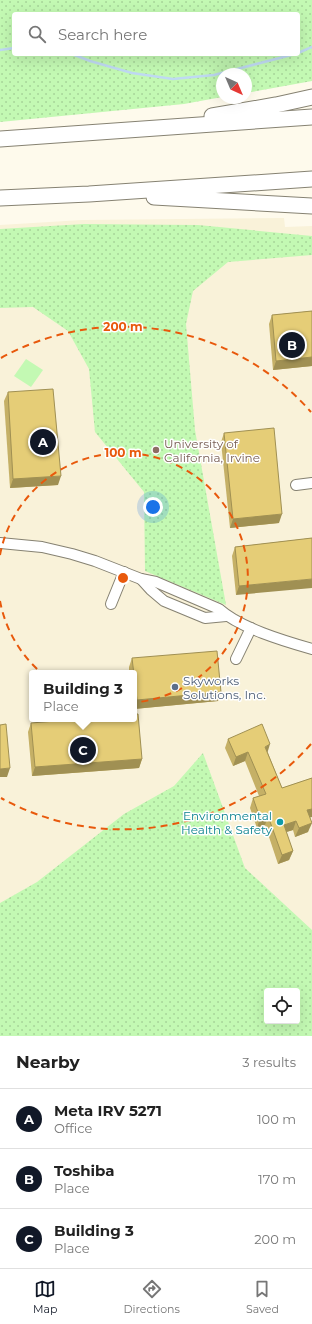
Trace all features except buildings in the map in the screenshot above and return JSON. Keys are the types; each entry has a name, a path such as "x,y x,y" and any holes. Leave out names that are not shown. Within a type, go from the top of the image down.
{"highway":[{"path":"118,131 312,98"},
{"path":"0,139 312,118"},
{"path":"0,198 89,194 312,179"},
{"path":"89,194 312,206"}],"street":[{"path":"296,485 312,483"},
{"path":"0,543 42,546 72,554 141,579 156,582 219,609 226,616 251,628 312,649"},
{"path":"111,604 124,572"},
{"path":"141,579 164,601 205,618 226,616"},
{"path":"236,659 251,628"}],"shaded area":[{"name":"University of California, Irvine","path":"284,218 285,227 312,226 312,1036 0,1036 0,225 82,220"}],"green space":[{"path":"0,0 312,0 312,81 252,92 252,68 216,68 216,98 184,104 0,122"},
{"path":"84,224 198,225 312,236 312,255 228,262 193,291 186,324 195,430 226,605 145,571 144,492 95,432 89,369 68,331 33,307 0,308 0,229"},
{"path":"26,359 43,370 31,387 14,376"},
{"path":"203,753 245,868 312,930 312,1036 0,1036 0,903 37,882 124,814 174,786"}],"waterway":[{"path":"300,52 312,47"},
{"path":"0,50 12,48"},
{"path":"77,56 132,73 173,79 214,75 287,56"}],"place":[{"name":"Toshiba","path":"292,345"},
{"name":"Meta IRV 5271","path":"43,442"},
{"name":"University of California, Irvine","path":"156,450"},
{"name":"Skyworks Solutions, Inc.","path":"175,687"},
{"name":"Building 3","path":"83,750"},
{"name":"Environmental Health & Safety","path":"280,822"}]}
